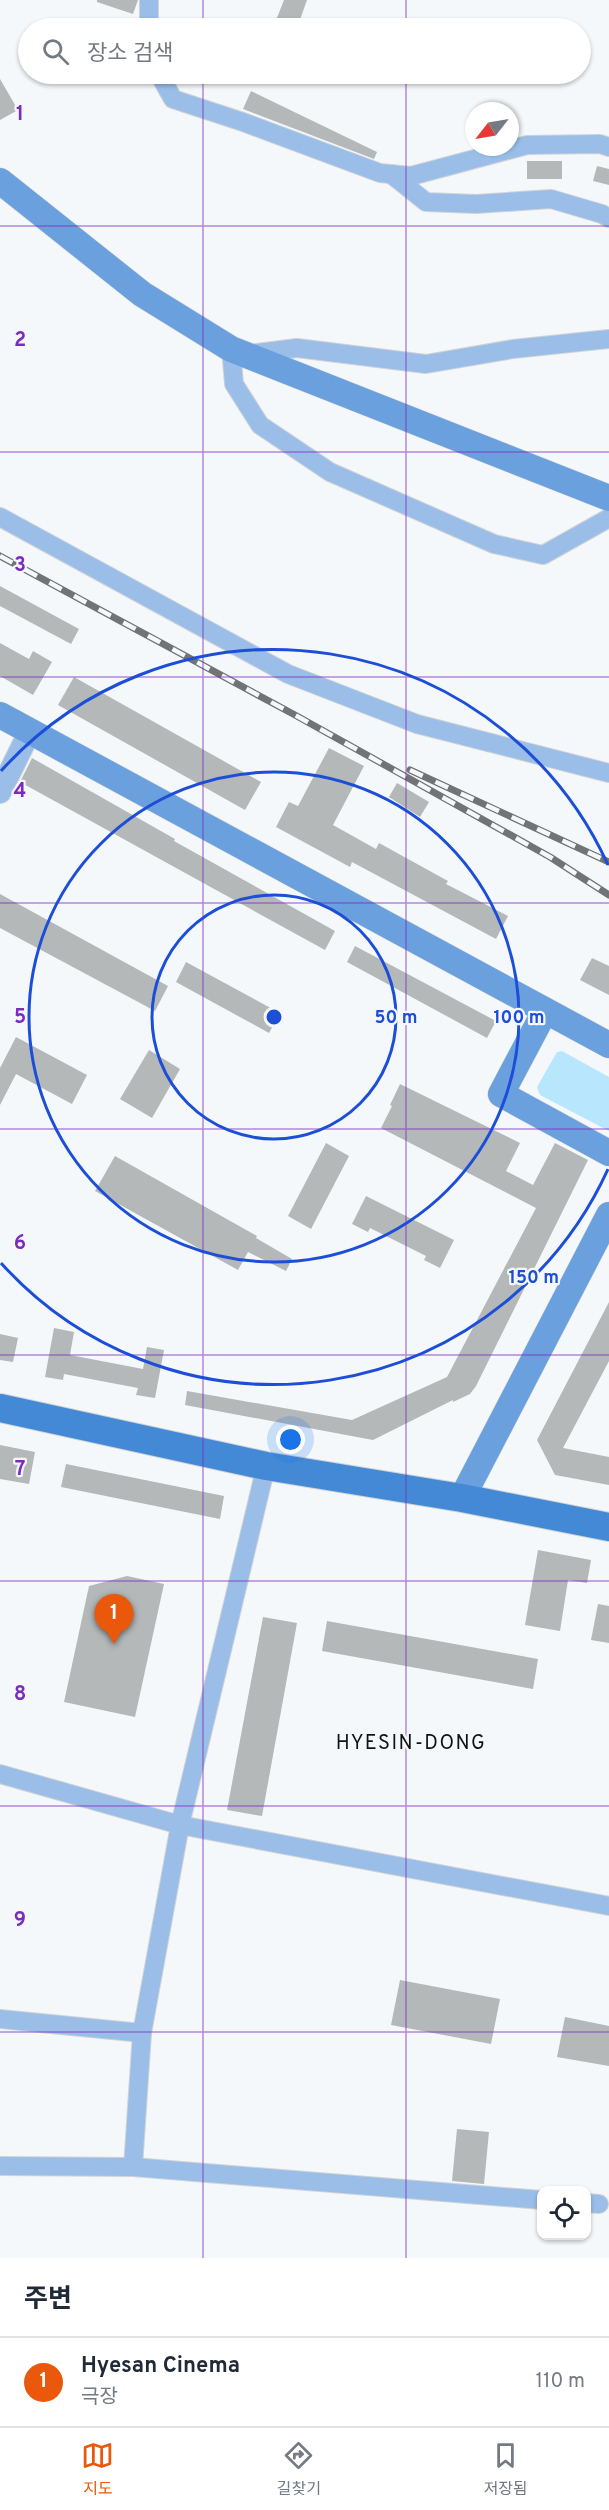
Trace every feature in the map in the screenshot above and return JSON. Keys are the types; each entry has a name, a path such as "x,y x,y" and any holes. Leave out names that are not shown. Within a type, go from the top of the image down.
{"main road":[{"path":"0,181 142,294 239,352 609,498"},
{"path":"0,715 609,1045"},
{"path":"545,1011 501,1094 609,1152"},
{"path":"462,1498 609,1215"},
{"path":"0,1408 266,1466 462,1498 609,1527"}],"street":[{"path":"149,0 149,18"},
{"path":"165,84 173,99 391,174 411,176 527,145 600,144 609,147"},
{"path":"391,174 426,202 476,204 551,199 609,218"},
{"path":"609,339 513,349 426,364 297,348 239,352 234,384 260,425 330,472 494,544 543,555 609,518"},
{"path":"0,517 288,674 417,724 609,773"},
{"path":"0,792 30,731"},
{"path":"133,2167 142,2033 180,1825 266,1466"},
{"path":"0,1774 180,1825 609,1906"},
{"path":"0,2019 142,2033"},
{"path":"0,2166 133,2167 537,2200"}],"shaded area":[{"path":"562,1051 609,1077 609,1131 540,1095 537,1087 557,1052"}],"building":[{"path":"97,0 138,0 133,14 97,2"},
{"path":"284,0 307,0 301,18 277,18"},
{"path":"0,79 18,110 0,120"},
{"path":"251,91 377,152 374,159 243,109"},
{"path":"527,161 562,161 562,179 527,179"},
{"path":"597,166 609,169 609,185 593,181"},
{"path":"0,586 79,629 71,644 0,606"},
{"path":"0,643 29,659 33,651 52,662 33,695 0,676"},
{"path":"74,677 261,782 245,810 58,705"},
{"path":"329,748 364,766 333,825 376,849 379,843 448,881 446,884 508,916 496,939 352,862 350,867 276,827 289,802 298,806"},
{"path":"32,758 335,931 325,950 20,782"},
{"path":"397,783 429,802 420,817 389,797"},
{"path":"0,894 168,986 155,1011 0,928"},
{"path":"355,946 496,1021 487,1038 347,962"},
{"path":"592,958 609,966 609,995 580,980"},
{"path":"186,962 280,1013 269,1033 176,982"},
{"path":"16,1037 87,1075 72,1104 16,1074 0,1105 0,1068"},
{"path":"149,1050 180,1069 152,1118 120,1099"},
{"path":"400,1084 520,1143 506,1171 533,1185 555,1143 588,1160 476,1386 470,1394 453,1402 453,1400 373,1440 185,1405 187,1391 352,1420 447,1377 536,1208 381,1128"},
{"path":"326,1143 349,1156 311,1229 288,1216"},
{"path":"115,1156 257,1236 256,1238 292,1259 286,1271 248,1252 238,1270 95,1191"},
{"path":"366,1196 454,1240 440,1268 424,1260 426,1256 370,1228 368,1232 352,1224"},
{"path":"609,1302 609,1361 563,1448 609,1457 609,1485 555,1475 537,1440"},
{"path":"54,1328 74,1332 70,1355 143,1369 147,1347 164,1350 155,1398 136,1395 138,1388 64,1374 63,1380 45,1377"},
{"path":"0,1334 18,1338 13,1362 0,1360"},
{"path":"0,1445 35,1452 29,1484 0,1479"},
{"path":"66,1464 224,1496 220,1519 61,1487"},
{"path":"538,1550 591,1560 587,1583 568,1580 560,1631 525,1625"},
{"path":"127,1576 164,1584 135,1717 64,1702 89,1586"},
{"path":"598,1604 609,1606 609,1643 591,1640"},
{"path":"263,1617 297,1623 262,1816 227,1810"},
{"path":"327,1621 538,1659 533,1689 322,1651"},
{"path":"400,1980 500,1999 491,2044 391,2025"},
{"path":"565,2017 609,2026 609,2066 557,2057"},
{"path":"457,2129 489,2132 484,2184 452,2181"}],"railway":[{"path":"0,556 295,715 550,857 609,895"},
{"path":"410,770 609,862"}],"place":[{"name":"Hyesan Cinema","path":"114,1644"}],"district":[{"name":"HYESIN-DONG","path":"411,1744"}]}
